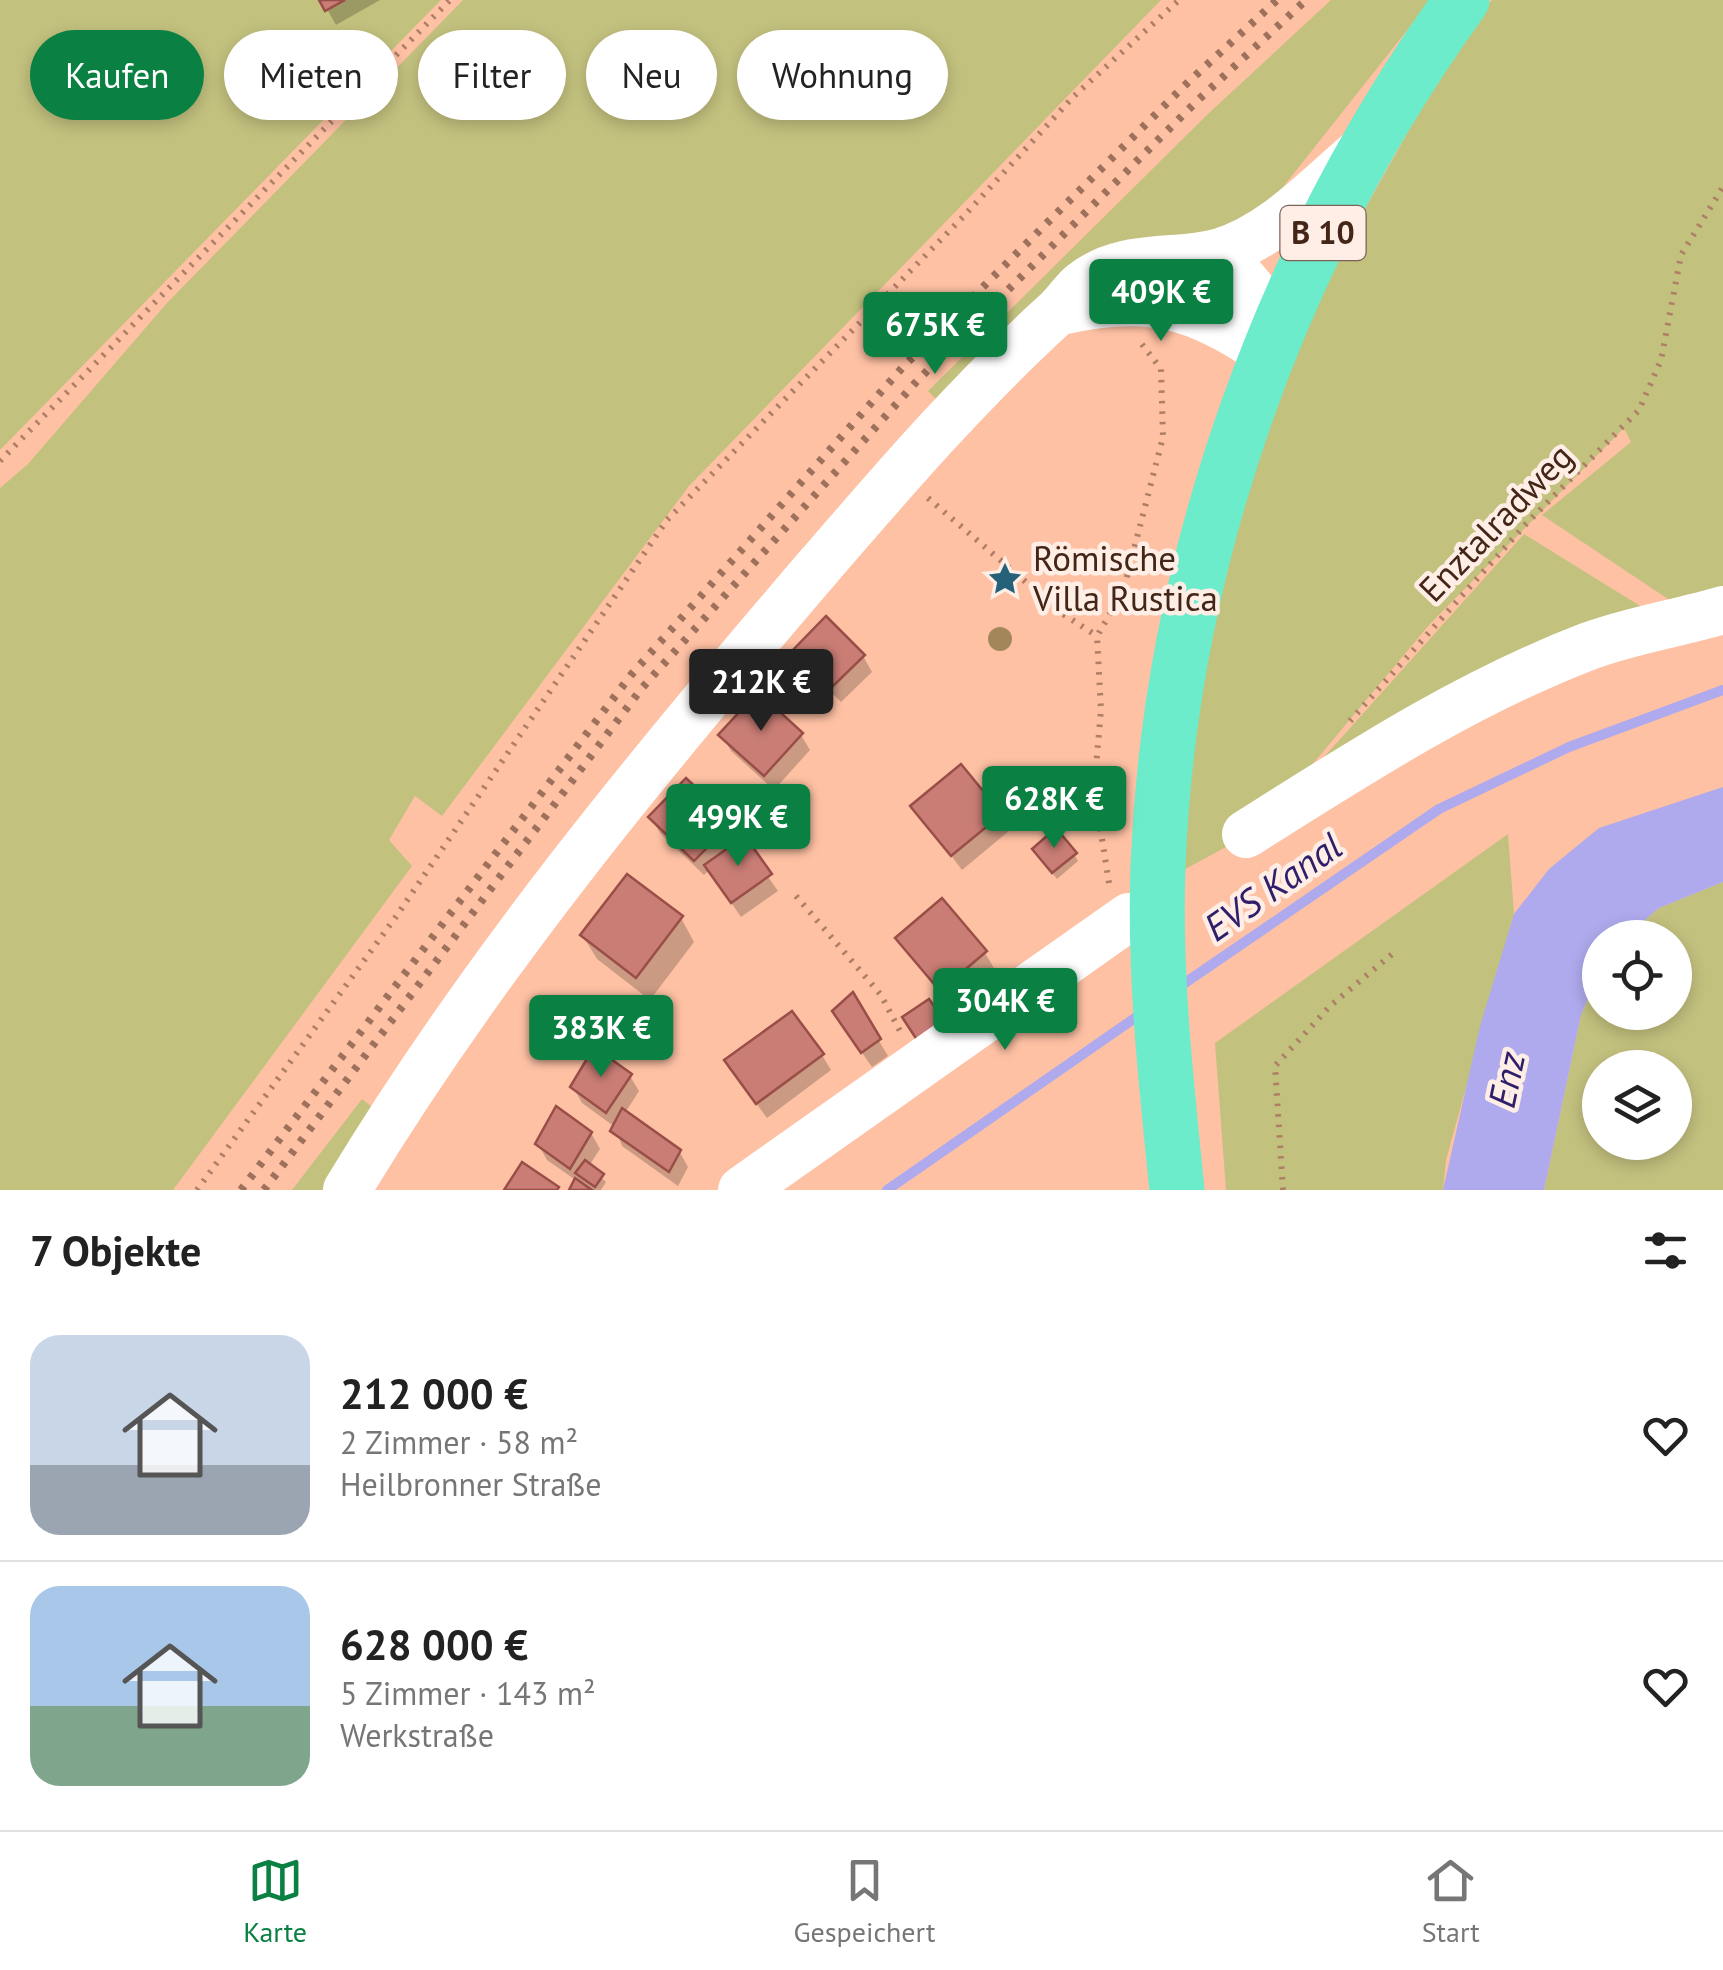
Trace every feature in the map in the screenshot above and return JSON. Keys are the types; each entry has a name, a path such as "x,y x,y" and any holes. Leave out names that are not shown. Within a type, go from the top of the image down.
{"main road":[{"name":"B 10","path":"1177,1190 1158,964 1158,868 1171,721 1198,577 1227,471 1275,340 1371,144 1462,0"}],"street":[{"path":"347,1190 486,980 703,701 899,473 1024,338 1058,312 1083,284 1115,267 1152,258 1196,258 1257,236 1371,144"},
{"path":"1196,258 1242,278 1275,340"},
{"path":"1058,312 1122,299 1158,303 1275,340"},
{"path":"1246,834 1390,743 1490,688 1593,644 1723,610"},
{"path":"742,1190 1129,917"}],"path":[{"path":"0,461 166,293 269,181 450,0"},
{"path":"198,1190 394,918 668,520 963,217 1072,97 1180,0"},
{"name":"Enztalradweg","path":"1343,729 1526,524 1638,410 1660,360 1681,256 1701,216 1723,187"},
{"path":"1129,917 1104,875 1094,789 1101,710 1098,636 1122,592 1164,437 1161,370 1151,351 1138,341"},
{"path":"899,473 1063,614 1098,636"},
{"path":"796,896 881,995 918,1065"},
{"path":"1283,1190 1275,1066 1330,1006 1396,950"}],"shaded area":[{"path":"0,0 441,0 398,44 398,30 224,30 224,120 323,120 0,450"},
{"path":"463,0 1161,0 689,486 442,816 415,796 389,840 412,866 173,1190 0,1190 0,488 28,464 167,303 346,120 398,120 398,67 418,46 418,120 566,120 566,30 434,30"},
{"path":"1331,0 1431,0 1272,201 939,402 928,391 1209,113"},
{"path":"1492,0 1723,0 1723,600 1686,611 1542,515 1631,442 1624,428 1429,625 1301,778 1226,847 1165,880 1195,662 1252,463 1334,264 1468,25"},
{"path":"1524,534 1666,622 1307,776"},
{"path":"1508,834 1514,914 1446,1160 1443,1190 1226,1190 1215,1043"},
{"path":"1723,882 1723,1190 1544,1190 1582,1013 1582,1030 1692,1030 1692,920 1645,920 1659,908"},
{"path":"362,1099 376,1110 332,1190 292,1190"}],"water":[{"name":"Enz","path":"1723,787 1723,882 1659,908 1645,920 1582,920 1582,1013 1544,1190 1443,1190 1480,1026 1514,914 1549,869 1599,828"}],"building":[{"path":"319,0 345,0 325,11"},
{"path":"826,616 865,655 831,688 792,651"},
{"path":"758,692 803,733 764,776 718,735"},
{"path":"961,764 1002,814 951,856 910,806"},
{"path":"686,778 732,822 694,861 648,817"},
{"path":"1056,828 1077,853 1052,873 1032,849"},
{"path":"745,836 772,874 731,903 704,865"},
{"path":"627,874 683,916 636,978 580,935"},
{"path":"942,898 987,951 940,991 895,938"},
{"path":"853,992 881,1039 861,1053 832,1011"},
{"path":"929,999 947,1024 919,1043 902,1017"},
{"path":"792,1011 824,1054 756,1104 724,1060"},
{"path":"594,1047 632,1074 606,1113 570,1087"},
{"path":"556,1106 592,1132 570,1169 535,1144"},
{"path":"622,1108 681,1150 669,1172 610,1131"},
{"path":"585,1160 604,1174 595,1187 575,1173"},
{"path":"522,1162 559,1187 557,1190 504,1190"},
{"path":"575,1178 592,1190 569,1190"}],"waterway":[{"name":"EVS Kanal","path":"1179,987 1439,809 1569,747 1723,690"},
{"name":"EVS Kanal","path":"887,1190 1145,1011"}],"railway":[{"path":"241,1190 631,675 902,368 1183,87 1277,0"},
{"path":"264,1190 642,688 917,381 1197,101 1306,0"}],"place":[{"name":"Römische Villa Rustica","path":"1005,579"}]}
